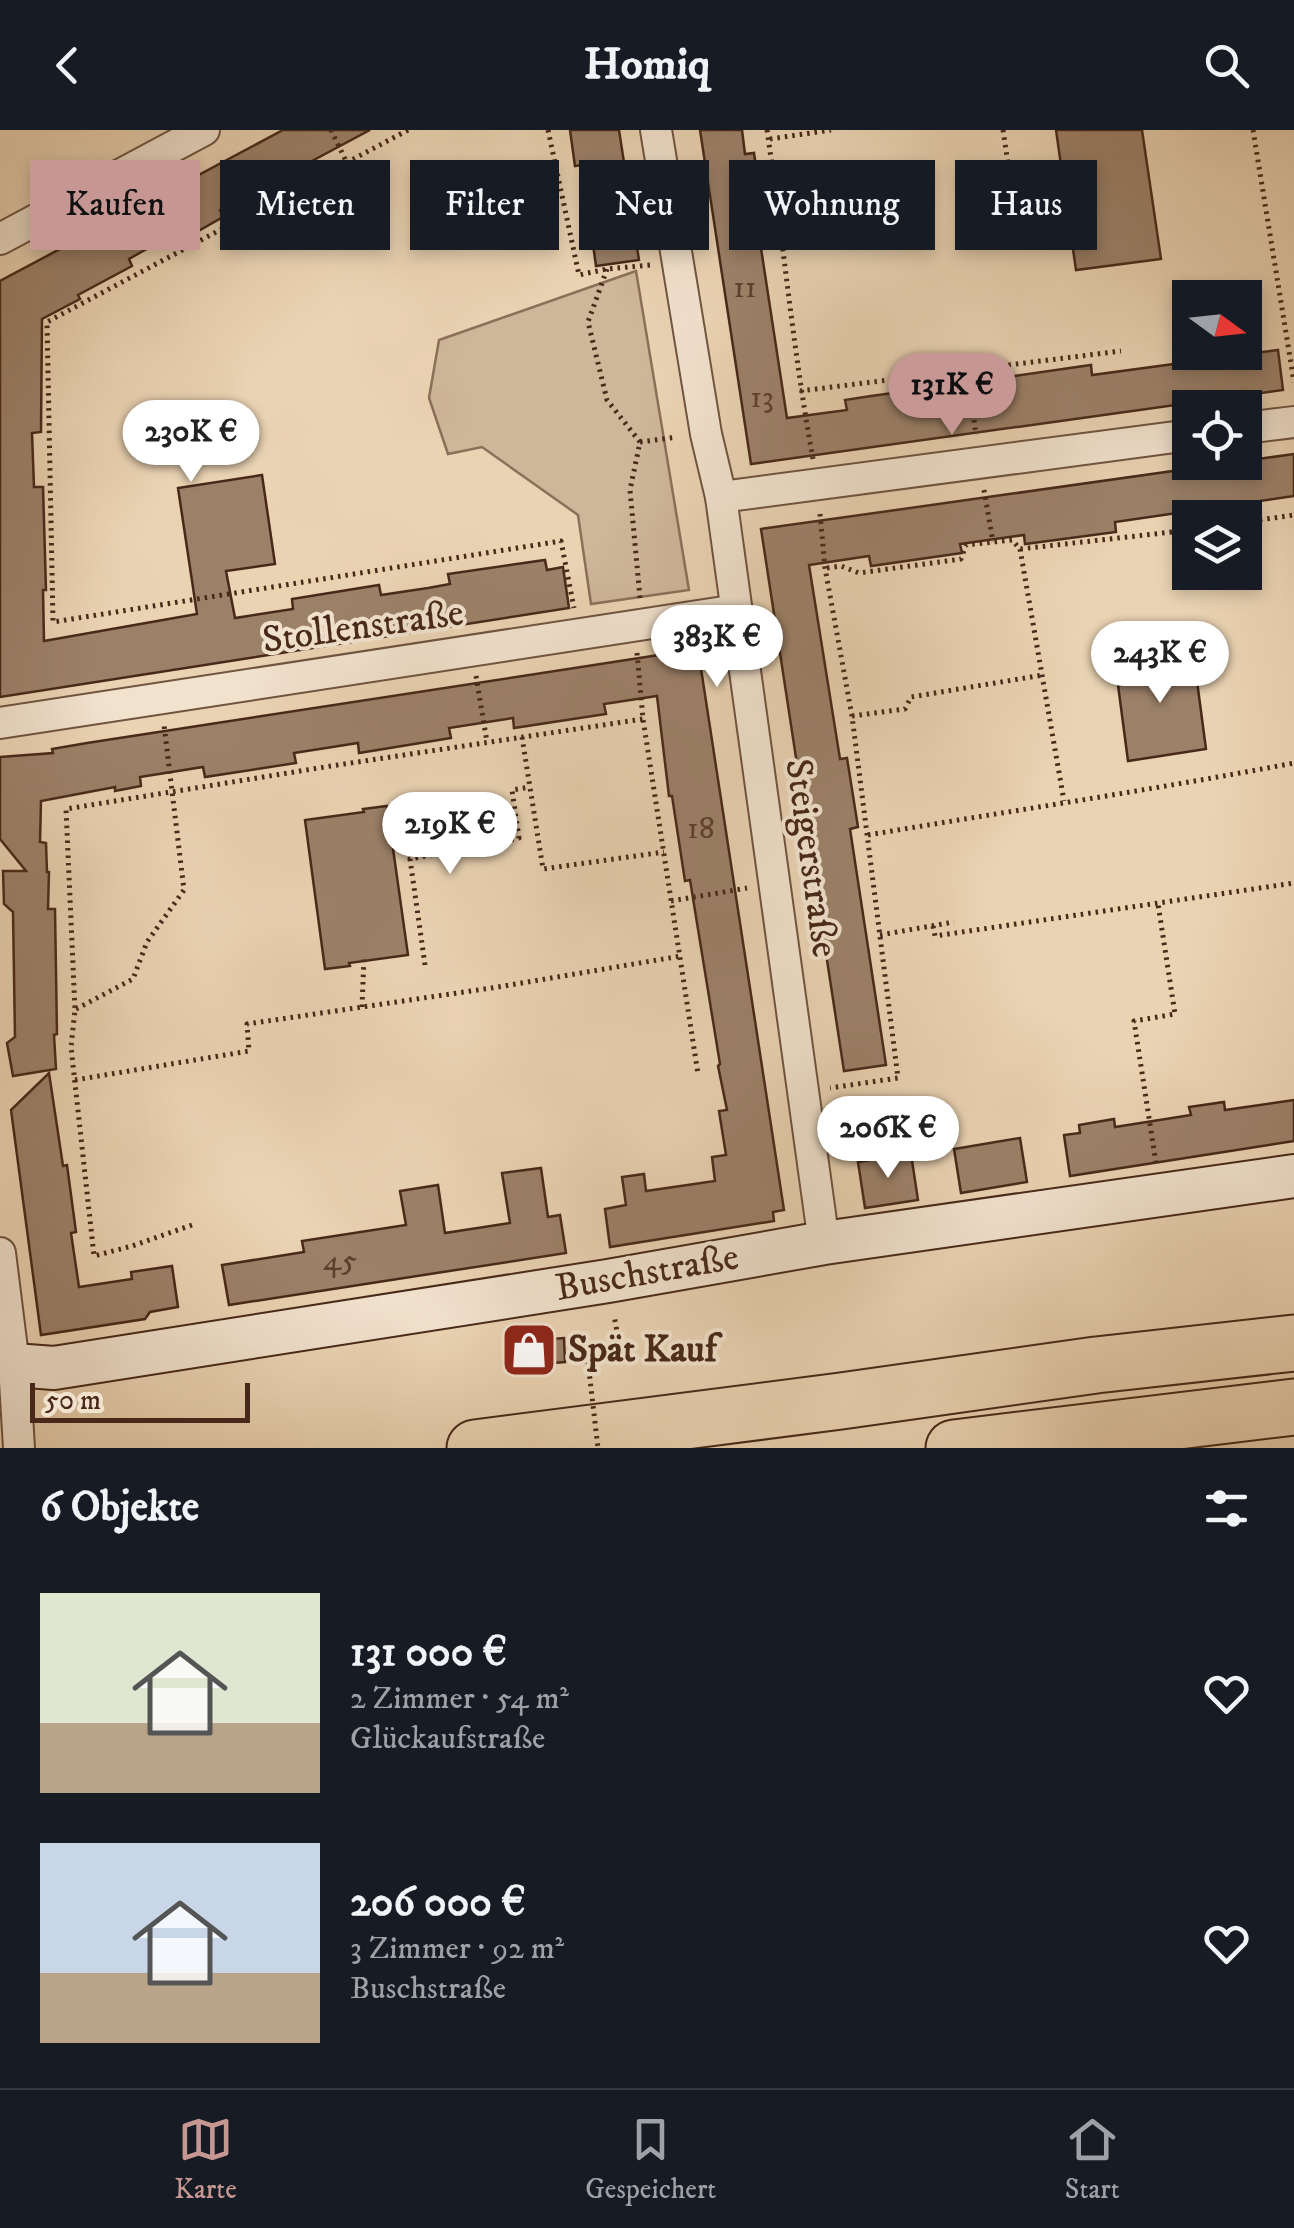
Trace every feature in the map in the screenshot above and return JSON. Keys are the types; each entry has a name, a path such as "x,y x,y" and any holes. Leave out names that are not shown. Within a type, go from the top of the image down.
{"highway":[{"path":"475,1448 1096,1365 1281,1346"},
{"path":"954,1448 1291,1408"}],"street":[{"path":"0,240 204,130"},
{"name":"Steigerstraße","path":"656,130 706,434 721,498 824,1243"},
{"path":"1262,426 1294,422"},
{"path":"721,498 1172,437"},
{"name":"Stollenstraße","path":"0,723 737,610"},
{"name":"Buschstraße","path":"7,1363 54,1368 824,1243 1294,1176"},
{"path":"0,1253 7,1363 18,1440"}],"path":[{"path":"331,130 346,160"},
{"path":"348,160 408,130"},
{"path":"548,130 578,275 677,263"},
{"path":"768,130 772,160"},
{"path":"769,139 831,130"},
{"path":"1003,130 1007,160"},
{"path":"1253,130 1294,382"},
{"path":"220,229 47,322 52,622 562,541 579,636"},
{"path":"784,250 800,391 852,716 898,1078 802,1092"},
{"path":"607,269 588,322 607,400 640,442 630,490 642,626 636,658 698,1074"},
{"path":"800,391 1121,351"},
{"path":"968,368 993,542"},
{"path":"640,442 706,434"},
{"path":"1262,520 1294,515"},
{"path":"1020,549 1172,532"},
{"path":"826,568 841,566 860,574 961,559 966,545 1012,540 1020,549 1064,802"},
{"path":"472,652 487,742"},
{"path":"852,716 906,709 910,698 1043,675"},
{"path":"74,1010 133,980 147,942 184,890 160,698"},
{"path":"192,1224 94,1256 71,1047 74,1010 66,809 643,720"},
{"path":"522,737 543,869 664,852"},
{"path":"868,835 1294,763"},
{"path":"425,965 410,859 519,838 512,790 530,786"},
{"path":"933,926 935,936 1294,882"},
{"path":"671,901 774,883"},
{"path":"1158,904 1175,1014 1134,1021 1162,1194"},
{"path":"880,935 954,922"},
{"path":"75,1080 249,1051 247,1024 680,956"},
{"path":"362,1007 364,958"},
{"path":"598,1448 586,1354 620,1348 608,1281"}],"shaded area":[{"path":"636,271 689,590 591,604 578,515 482,447 448,454 429,398 439,340"}],"building":[{"path":"283,130 370,130 314,160 227,160"},
{"path":"570,130 619,130 624,160 579,160 579,165 575,166"},
{"path":"700,130 742,130 745,154 754,153 755,160 729,160 729,250 761,250 787,418 847,410 845,400 937,387 938,396 1002,388 1000,378 1091,365 1092,375 1172,364 1172,370 1262,370 1262,352 1278,350 1283,390 1172,390 1172,405 751,464 709,189 709,160 705,160"},
{"path":"1056,130 1142,130 1161,259 1076,270 1073,250 1097,250 1097,160 1060,160"},
{"path":"220,164 220,219 200,230 200,174"},
{"path":"58,250 146,250 129,259 132,266 42,319 41,432 32,433 34,487 43,487 44,641 197,614 178,488 262,475 275,564 226,571 235,618 293,609 292,599 379,585 381,595 428,588 450,584 448,574 545,560 547,570 563,567 569,608 0,697 0,281"},
{"path":"594,250 637,250 639,260 596,266"},
{"path":"1294,454 1294,496 1262,501 1172,500 1172,514 1115,522 1116,532 1025,544 1024,535 960,544 962,553 871,566 869,556 809,565 840,759 847,758 858,827 850,829 886,1065 844,1071 761,529 1172,471 1172,480 1262,480 1262,459"},
{"path":"698,649 784,1210 773,1212 774,1221 610,1247 605,1209 626,1205 622,1177 644,1174 646,1191 715,1181 712,1157 726,1155 719,1111 727,1110 690,880 685,881 669,796 657,696 604,704 606,714 514,728 513,718 449,728 451,738 359,753 358,743 294,753 296,763 205,777 203,767 140,777 141,786 41,801 40,842 46,843 48,909 55,909 56,1069 13,1076 7,1043 15,1037 13,912 4,904 3,871 26,871 0,839 0,757 53,753 52,749 87,743"},
{"path":"1193,651 1206,749 1128,761 1115,662"},
{"path":"387,806 408,955 325,969 305,820"},
{"path":"49,1073 63,1166 67,1165 79,1287 132,1279 131,1272 172,1266 178,1307 150,1312 145,1319 41,1335 11,1110"},
{"path":"1294,1100 1294,1141 1070,1176 1064,1135 1080,1133 1079,1125 1114,1119 1115,1127 1191,1115 1189,1107 1224,1102 1225,1110"},
{"path":"1020,1138 1027,1182 961,1193 954,1149"},
{"path":"911,1154 918,1200 865,1208 858,1162"},
{"path":"541,1168 548,1217 560,1215 566,1253 229,1305 222,1265 304,1252 302,1241 406,1225 400,1191 438,1185 445,1233 510,1223 502,1173"},
{"path":"564,1338 565,1362 513,1366 511,1342"}],"place":[{"name":"Spät Kauf","path":"529,1350"}]}
